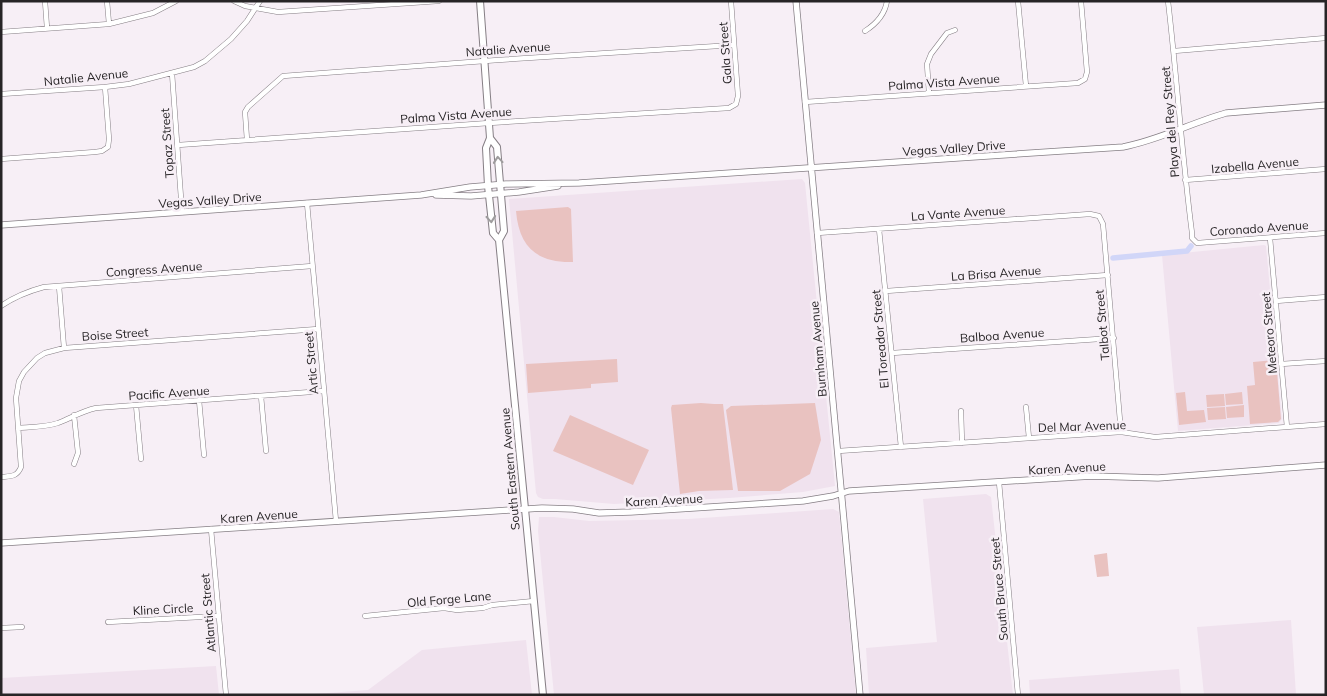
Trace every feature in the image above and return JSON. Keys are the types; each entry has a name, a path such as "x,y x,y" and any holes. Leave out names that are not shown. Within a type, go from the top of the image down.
{"main road":[{"name":"South Eastern Avenue","path":"480,1 490,138 486,148 488,186 493,232 499,240 542,695"},
{"name":"South Eastern Avenue","path":"490,138 497,147 504,231 499,240"}],"street":[{"path":"45,1 47,28"},
{"path":"107,1 109,24"},
{"path":"1,32 109,24 153,13 176,1"},
{"path":"234,1 245,6 278,12 439,1"},
{"name":"Natalie Avenue","path":"1,94 129,84 194,67 231,39 247,21 260,1"},
{"name":"Gala Street","path":"731,1 738,96 736,104"},
{"name":"Burnham Avenue","path":"796,1 860,695"},
{"path":"865,31 873,26 882,14 887,1"},
{"path":"1018,1 1026,86"},
{"name":"Palma Vista Avenue","path":"804,102 1078,83 1085,79 1088,72 1081,1"},
{"name":"Playa del Rey Street","path":"1168,1 1185,180 1194,240"},
{"path":"929,93 927,64 931,54 947,33 955,30"},
{"path":"1174,51 1326,38"},
{"name":"Natalie Avenue","path":"247,140 245,112 248,107 283,76 734,45"},
{"name":"Topaz Street","path":"172,73 182,212"},
{"path":"1,159 96,152 108,147 105,87"},
{"name":"Palma Vista Avenue","path":"178,146 489,123 729,108 736,104"},
{"name":"Vegas Valley Drive","path":"421,195 470,187 518,183 578,183 1123,147 1152,140 1226,113 1326,105"},
{"name":"Izabella Avenue","path":"1185,180 1326,169"},
{"name":"Vegas Valley Drive","path":"1,225 421,195 489,195 578,183"},
{"name":"Artic Street","path":"307,203 336,521"},
{"name":"La Vante Avenue","path":"817,233 1090,214 1099,216"},
{"name":"Talbot Street","path":"1099,216 1103,224 1121,432"},
{"name":"El Toreador Street","path":"879,228 901,447"},
{"name":"Coronado Avenue","path":"1194,240 1197,243 1326,233"},
{"name":"Meteoro Street","path":"1270,238 1287,427"},
{"name":"Congress Avenue","path":"1,306 11,299 44,287 312,266"},
{"name":"La Brisa Avenue","path":"886,291 1108,275"},
{"path":"59,286 64,348"},
{"path":"1276,301 1326,297"},
{"name":"Boise Street","path":"1,477 14,476 21,467 16,398 19,381 30,364 45,353 64,348 318,329"},
{"name":"Balboa Avenue","path":"892,353 1114,338"},
{"path":"1282,364 1326,360"},
{"name":"Pacific Avenue","path":"18,428 51,425 85,410 96,408 324,391"},
{"path":"261,396 266,451"},
{"path":"199,400 204,455"},
{"path":"136,405 141,459"},
{"path":"1026,407 1029,438"},
{"path":"961,411 962,443"},
{"path":"74,415 78,453 74,464"},
{"name":"Del Mar Avenue","path":"838,451 1121,432 1155,437 1326,424"},
{"name":"Karen Avenue","path":"1,543 542,508 572,509 599,513 631,512 803,501 849,491 1092,476 1158,478 1326,465"},
{"name":"South Bruce Street","path":"999,482 1018,695"},
{"name":"Atlantic Street","path":"211,529 226,695"},
{"name":"Old Forge Lane","path":"365,616 444,608 457,610 483,608 492,605 534,601"},
{"name":"Kline Circle","path":"108,622 218,616"},
{"path":"1,628 22,627"}],"shaded area":[{"path":"802,179 805,183 835,486 803,492 614,504 543,499 538,497 536,493 509,199"},
{"path":"568,207 571,209 573,262 549,260 540,256 532,250 521,234 516,211"},
{"path":"1266,246 1282,419 1279,423 1178,431 1162,255"},
{"path":"617,359 618,382 591,384 591,388 528,393 526,364"},
{"path":"1276,360 1281,419 1278,422 1250,424 1247,386 1255,385 1253,362"},
{"path":"1185,392 1187,411 1204,410 1206,422 1179,425 1176,393"},
{"path":"1242,392 1243,404 1226,405 1225,394"},
{"path":"1224,394 1225,406 1207,407 1206,395"},
{"path":"815,403 821,440 810,474 780,491 738,491 726,410 731,406"},
{"path":"723,404 733,490 699,491 680,494 671,408 672,405"},
{"path":"1244,405 1244,417 1227,418 1226,407"},
{"path":"1225,407 1226,419 1208,420 1207,408"},
{"path":"570,415 649,450 633,485 553,451"},
{"path":"986,494 991,497 1013,695 869,695 866,648 937,642 923,499"},
{"path":"833,509 839,512 856,695 554,695 538,531 539,517 589,521 688,519"},
{"path":"1107,553 1109,576 1097,577 1094,555"},
{"path":"1291,620 1296,695 1204,695 1197,627"},
{"path":"526,640 532,695 301,695 368,690 422,650"},
{"path":"216,666 219,695 1,695 1,678"},
{"path":"1179,669 1181,695 1030,695 1029,680"}],"waterway":[{"path":"1113,258 1187,251 1191,246"}]}
